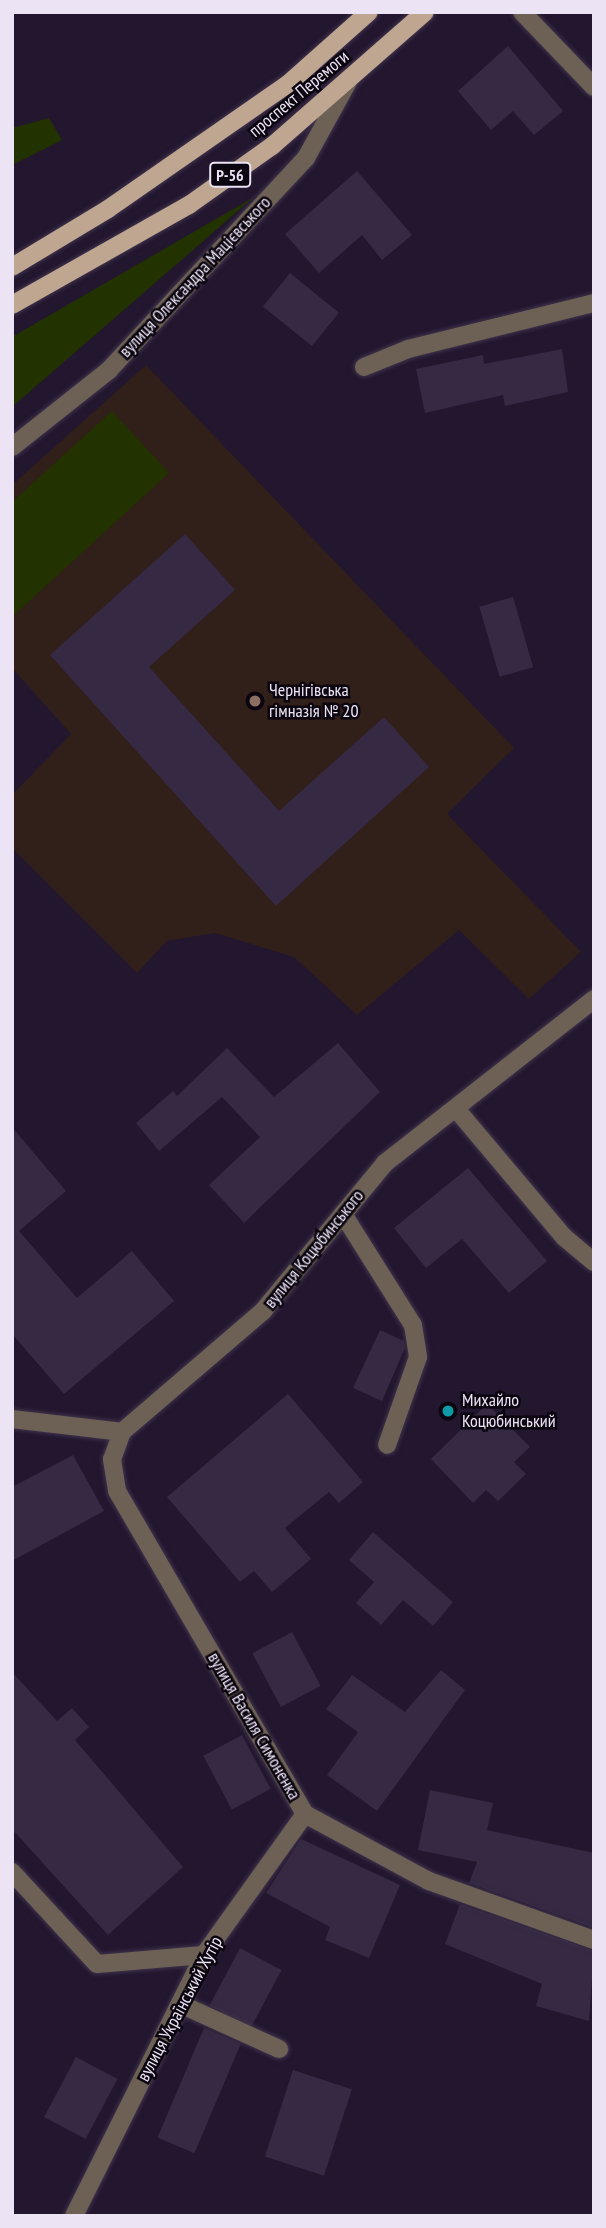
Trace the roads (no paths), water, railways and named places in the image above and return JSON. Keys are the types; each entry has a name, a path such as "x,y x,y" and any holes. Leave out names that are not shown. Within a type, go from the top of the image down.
{"main road":[{"name":"проспект Перемоги","path":"12,267 108,209 288,84 369,12"},
{"name":"проспект Перемоги","path":"12,305 189,205 272,146 425,12"}],"street":[{"path":"522,12 594,87"},
{"name":"вулиця Олександра Мацієвського","path":"12,447 109,370 306,158 348,82"},
{"path":"364,367 408,349 594,303"},
{"name":"вулиця Коцюбинського","path":"122,1432 263,1311 385,1163 457,1110 594,999"},
{"path":"457,1110 564,1237 594,1262"},
{"path":"343,1214 413,1325 418,1357 387,1445"},
{"path":"12,1419 122,1432"},
{"name":"вулиця Василя Симоненка","path":"122,1432 112,1459 117,1491 305,1814 429,1881 594,1940"},
{"name":"вулиця Український Хутір","path":"74,2216 205,1955 305,1814"},
{"path":"12,1872 97,1964 205,1955"},
{"path":"180,2004 279,2049"}],"place":[{"name":"Чернігівська гімназія № 20","path":"255,701"},
{"name":"Михайло Коцюбинський","path":"448,1411"}]}
